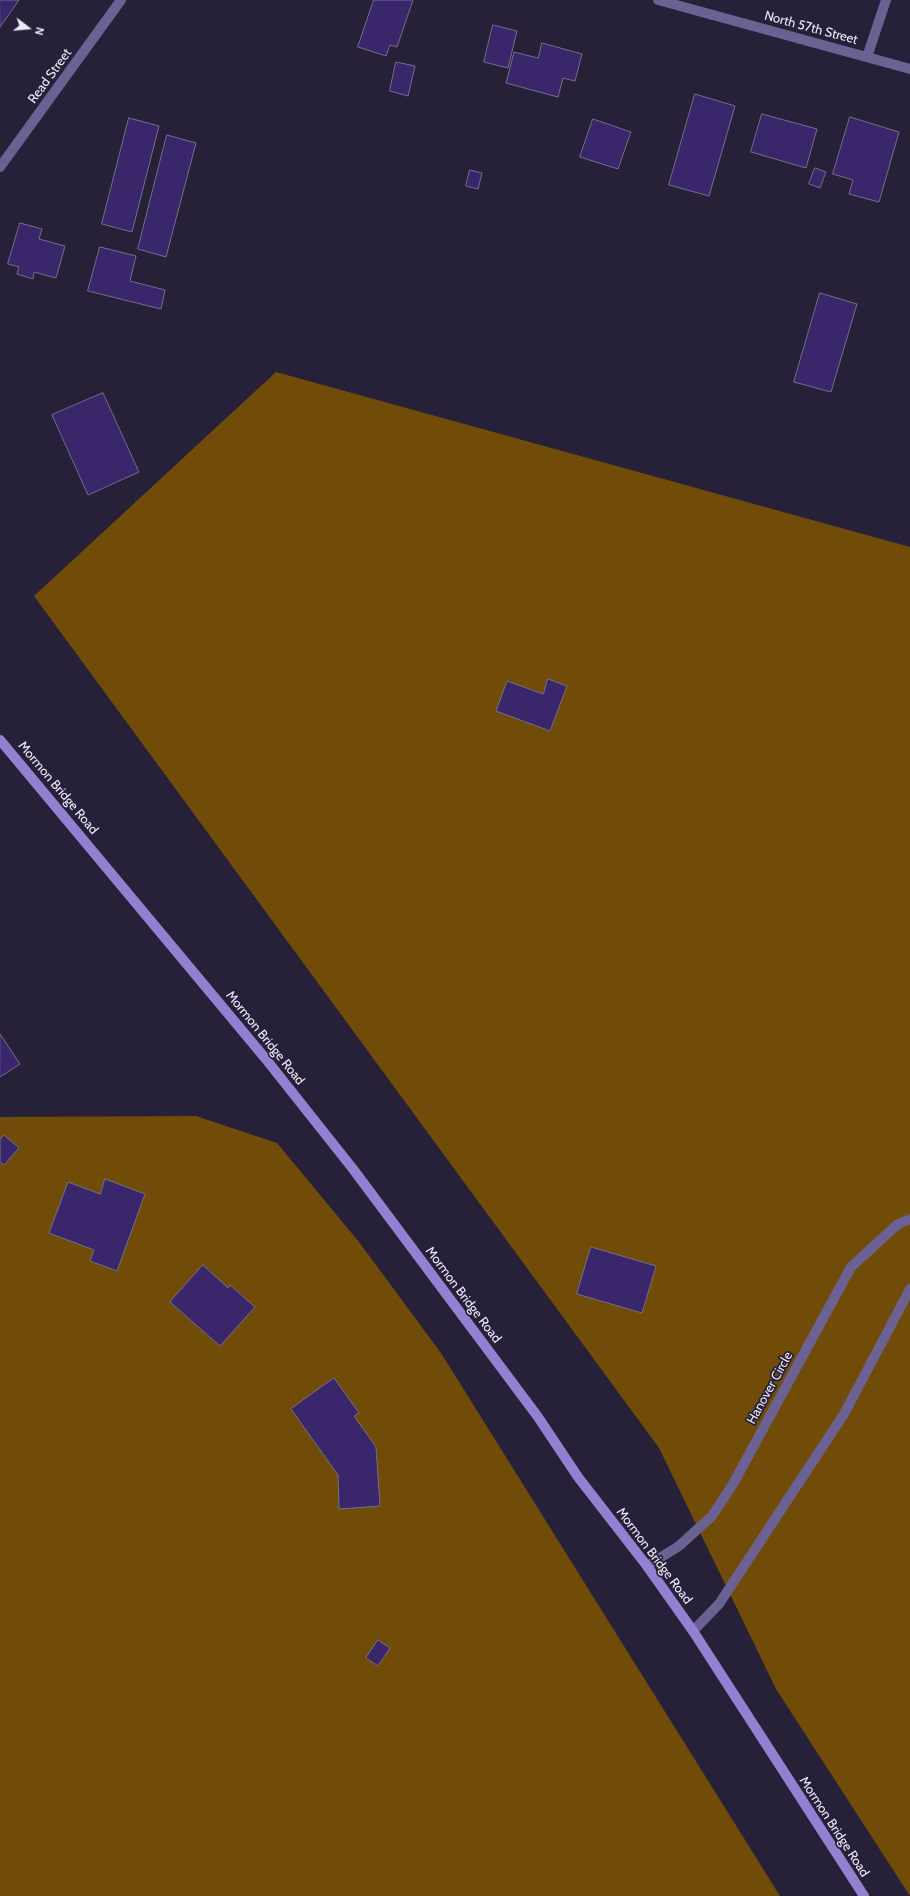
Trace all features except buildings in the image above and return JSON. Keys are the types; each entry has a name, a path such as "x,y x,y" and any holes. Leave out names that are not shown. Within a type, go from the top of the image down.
{"main road":[{"name":"Mormon Bridge Road","path":"0,740 162,932 324,1132 538,1417 578,1477 647,1566 693,1631 864,1896"}],"street":[{"name":"Read Street","path":"0,167 121,0"},
{"name":"North 57th Street","path":"658,0 910,69"},
{"path":"867,57 886,0"},
{"name":"Hanover Circle","path":"647,1566 679,1546 712,1516 733,1484 851,1267 898,1224 910,1219"},
{"path":"693,1631 718,1604 844,1414 910,1289"}],"shaded area":[{"path":"276,372 910,547 910,1896 776,1689 659,1448 34,596"},
{"path":"196,1116 277,1143 359,1242 441,1353 780,1896 0,1896 0,1117"}]}
